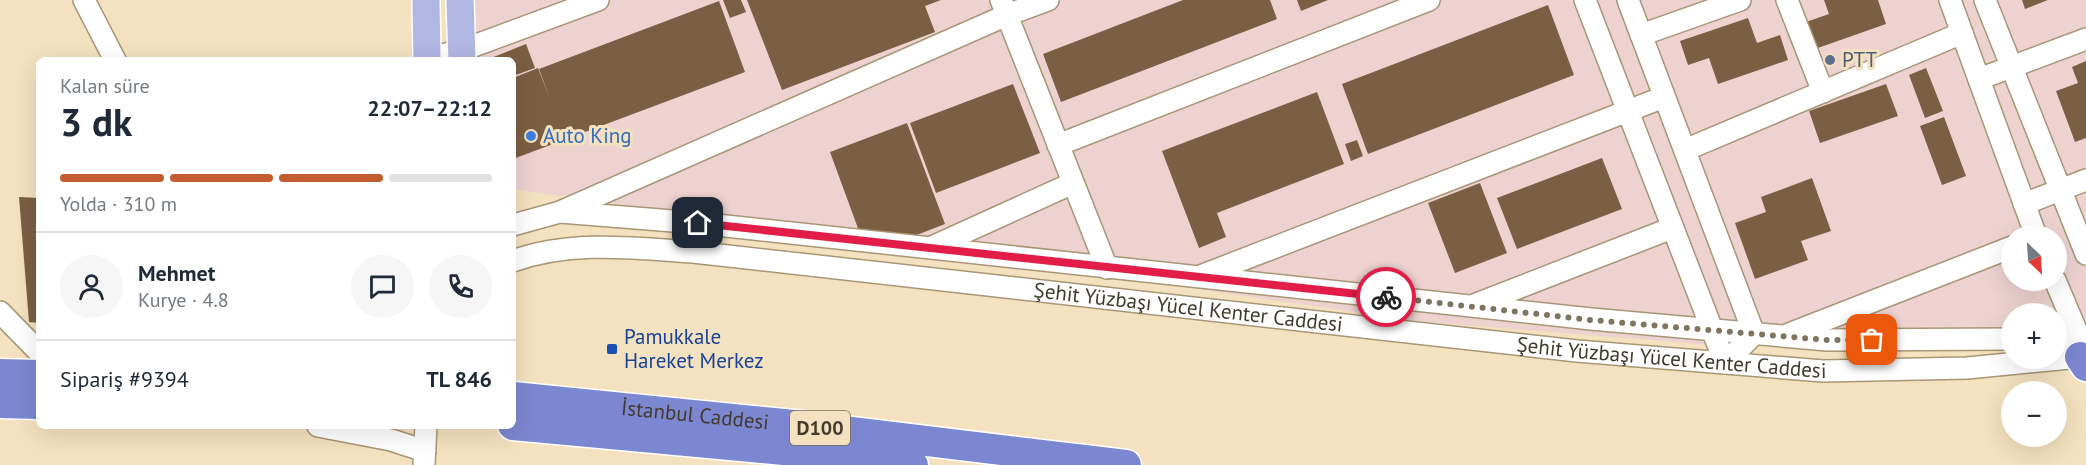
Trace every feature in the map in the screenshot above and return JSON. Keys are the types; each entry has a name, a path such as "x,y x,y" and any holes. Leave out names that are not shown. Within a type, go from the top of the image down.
{"highway":[{"path":"0,374 36,375"},
{"name":"İstanbul Caddesi","path":"520,395 1126,465"},
{"path":"0,403 36,404"},
{"name":"İstanbul Caddesi","path":"516,425 794,451 913,465"}],"main road":[{"path":"426,0 427,57"},
{"path":"460,0 461,56"}],"street":[{"path":"84,0 113,57"},
{"path":"461,56 598,0"},
{"path":"516,224 560,212 1004,8 1048,0"},
{"path":"1058,144 1429,0"},
{"path":"1585,0 1725,363 1754,334 1628,0"},
{"path":"1641,35 1740,0"},
{"path":"1787,0 1823,92"},
{"path":"1950,0 2032,225"},
{"path":"1985,0 2086,254"},
{"path":"1004,8 1107,268"},
{"path":"1685,150 1962,33"},
{"path":"1978,79 2086,39"},
{"path":"1198,277 1664,97"},
{"path":"2024,204 2086,180"},
{"path":"930,248 1073,183"},
{"name":"Şehit Yüzbaşı Yücel Kenter Caddesi","path":"560,212 698,223 1107,268 1754,334 1827,340 2001,339"},
{"path":"1470,306 1672,228"},
{"name":"Şehit Yüzbaşı Yücel Kenter Caddesi","path":"516,260 550,252 596,246 693,252 1577,351 1822,371 1967,368 2083,351"},
{"path":"1782,336 2001,251"},
{"path":"2059,291 2083,351"},
{"path":"0,312 36,349"},
{"path":"2067,343 2083,351"},
{"path":"334,429 391,440 424,458 426,429"}],"shaded area":[{"path":"454,0 2086,0 2086,346 2067,346 2067,303 2001,303 2001,346 1724,346 1415,321 516,189 516,57 454,57"}],"building":[{"path":"723,0 741,0 746,12 730,18"},
{"path":"747,0 941,0 925,6 935,32 782,90"},
{"path":"1183,0 1270,0 1277,19 1061,102 1043,54"},
{"path":"1297,0 1328,0 1301,11"},
{"path":"1824,0 1878,0 1886,24 1815,49 1806,22 1829,14"},
{"path":"2022,0 2048,0 2025,9"},
{"path":"719,1 745,72 516,158 516,77 538,68 550,99 539,69"},
{"path":"1548,5 1574,75 1368,154 1342,84"},
{"path":"1748,18 1757,43 1780,35 1788,60 1718,84 1709,58 1688,65 1680,41"},
{"path":"526,44 535,68 516,75 516,57 494,57"},
{"path":"2086,61 2086,138 2075,142 2056,91 2078,83 2072,67"},
{"path":"1926,68 1943,111 1925,118 1909,75"},
{"path":"1013,84 1040,153 936,193 910,123"},
{"path":"1886,84 1898,116 1820,143 1809,111"},
{"path":"1317,92 1344,164 1217,213 1226,237 1199,248 1162,151"},
{"path":"1944,117 1966,176 1942,185 1920,126"},
{"path":"907,123 945,224 909,238 859,231 830,152"},
{"path":"1357,140 1363,156 1351,161 1345,144"},
{"path":"1602,158 1622,209 1517,249 1497,198"},
{"path":"1812,178 1831,231 1801,241 1808,260 1755,279 1735,223 1766,212 1761,197"},
{"path":"1480,183 1507,253 1455,273 1428,203"},
{"path":"19,197 36,198 36,323 29,322"}],"way so far":[{"path":"1386,297 1591,320 1827,340 1872,340"}],"place":[{"name":"PTT","path":"1830,60"},
{"name":"Auto King","path":"531,136"},
{"name":"Pamukkale Hareket Merkez","path":"612,349"}],"route":[{"path":"698,223 1386,297"}]}
